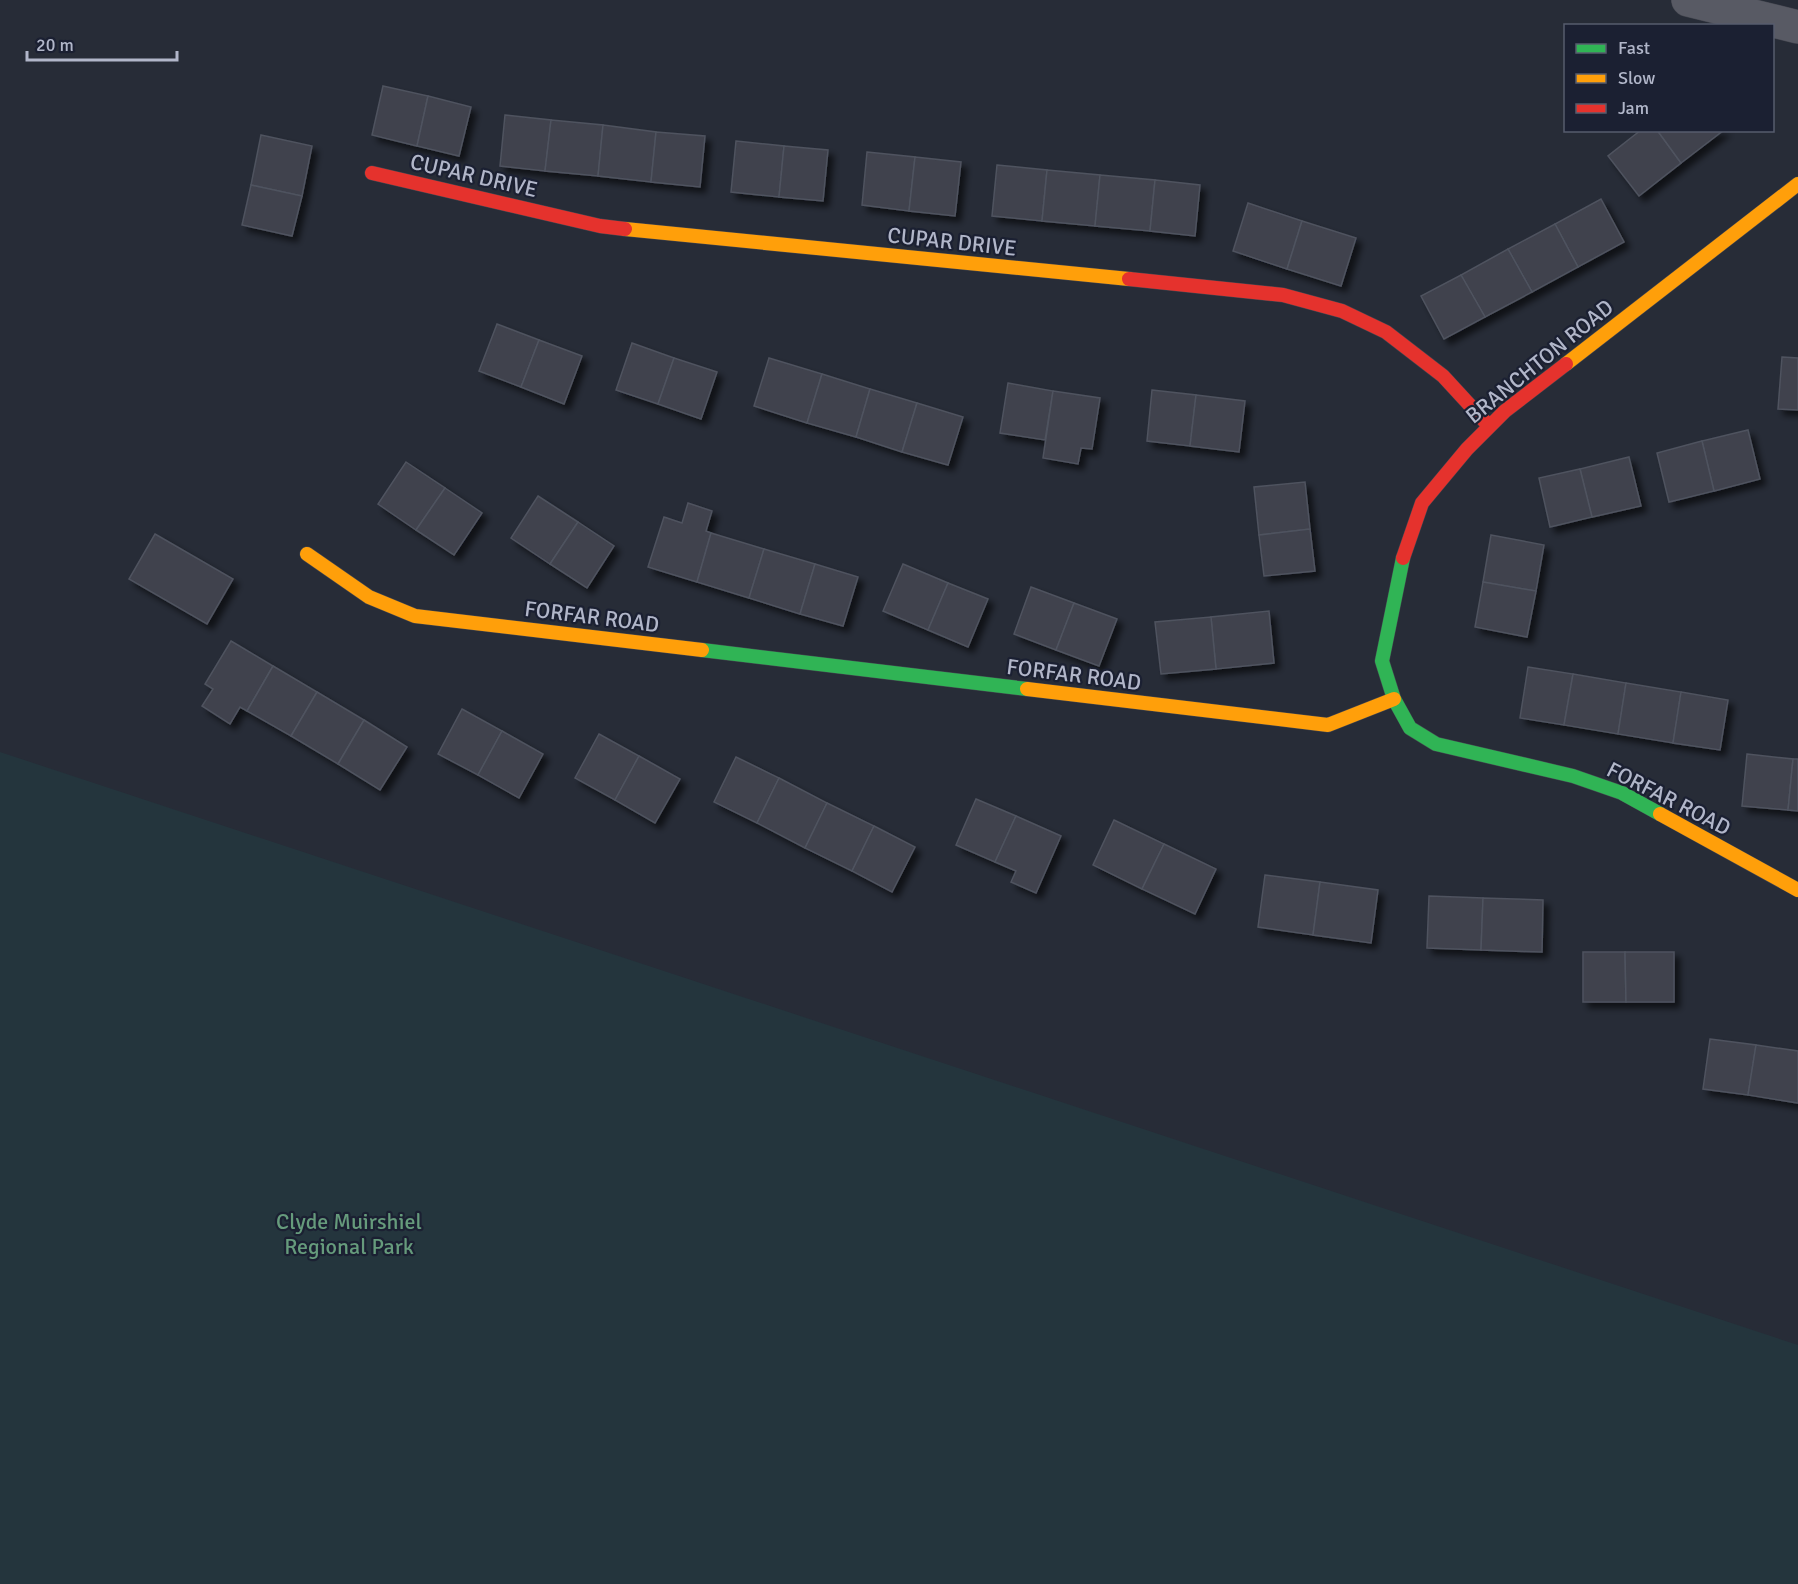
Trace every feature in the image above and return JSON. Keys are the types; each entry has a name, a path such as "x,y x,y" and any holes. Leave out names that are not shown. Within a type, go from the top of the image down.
{"street":[{"path":"1688,0 1798,27"},
{"name":"CUPAR DRIVE","path":"372,173 600,226 1283,295 1342,311 1386,332 1443,376 1489,426"},
{"name":"BRANCHTON ROAD","path":"1394,699 1382,661 1400,566 1422,503 1467,448 1505,411 1798,184"},
{"name":"FORFAR ROAD","path":"307,555 369,597 415,616 1328,725 1394,699 1410,728 1436,744 1573,776 1622,793 1798,890"}],"green space":[{"name":"Clyde Muirshiel Regional Park","path":"0,752 1798,1345 1798,1584 0,1584"}],"building":[{"path":"383,86 428,96 417,146 372,135"},
{"path":"428,96 471,107 459,156 417,146"},
{"path":"505,115 551,120 545,171 500,166"},
{"path":"551,120 603,125 598,176 545,171"},
{"path":"603,125 656,132 651,182 598,176"},
{"path":"656,132 705,136 700,187 651,182"},
{"path":"1638,132 1658,132 1681,163 1639,196 1608,156"},
{"path":"1658,132 1721,132 1681,163"},
{"path":"261,135 312,146 302,196 251,185"},
{"path":"736,141 784,146 779,197 731,192"},
{"path":"784,146 828,150 823,201 779,197"},
{"path":"867,152 915,157 909,211 862,205"},
{"path":"915,157 961,162 955,216 909,211"},
{"path":"997,165 1047,170 1042,221 992,216"},
{"path":"1047,170 1100,175 1095,226 1042,221"},
{"path":"1100,175 1155,180 1150,231 1095,226"},
{"path":"1155,180 1200,185 1195,236 1150,231"},
{"path":"251,185 302,196 292,236 242,225"},
{"path":"1601,199 1624,242 1578,267 1555,224"},
{"path":"1248,203 1302,221 1287,269 1233,251"},
{"path":"1302,221 1356,238 1341,286 1287,269"},
{"path":"1555,224 1578,267 1532,292 1508,249"},
{"path":"1508,249 1532,292 1485,317 1461,275"},
{"path":"1461,275 1485,317 1444,339 1421,296"},
{"path":"497,324 539,340 521,387 479,371"},
{"path":"539,340 582,356 564,404 521,387"},
{"path":"632,343 674,358 658,404 616,390"},
{"path":"1782,357 1798,358 1798,410 1778,409"},
{"path":"674,358 717,372 701,419 658,404"},
{"path":"769,358 822,374 807,423 754,406"},
{"path":"822,374 870,389 856,437 807,423"},
{"path":"1008,383 1053,391 1045,440 1000,433"},
{"path":"870,389 917,403 902,452 856,437"},
{"path":"1152,390 1196,395 1190,446 1147,441"},
{"path":"1053,391 1100,398 1092,449 1081,448 1078,464 1043,458"},
{"path":"1196,395 1245,401 1239,452 1190,446"},
{"path":"917,403 963,417 948,465 902,452"},
{"path":"1748,430 1760,479 1714,491 1702,441"},
{"path":"1702,441 1714,491 1669,502 1657,453"},
{"path":"1629,457 1641,506 1592,517 1580,469"},
{"path":"406,462 445,488 416,530 378,504"},
{"path":"1580,469 1592,517 1550,527 1539,478"},
{"path":"1305,482 1310,529 1259,535 1254,487"},
{"path":"445,488 482,513 454,555 416,530"},
{"path":"538,496 578,522 550,564 511,538"},
{"path":"688,503 712,511 706,531 711,533 697,582 648,567 664,517 682,523"},
{"path":"578,522 614,546 587,588 550,564"},
{"path":"1310,529 1315,571 1264,576 1259,535"},
{"path":"711,533 764,549 749,598 697,582"},
{"path":"155,534 233,579 207,624 129,579"},
{"path":"1491,535 1544,545 1536,591 1483,582"},
{"path":"764,549 815,564 800,614 749,598"},
{"path":"815,564 858,577 843,626 800,614"},
{"path":"903,564 948,583 928,630 883,611"},
{"path":"1483,582 1536,591 1527,637 1475,627"},
{"path":"948,583 988,599 968,647 928,630"},
{"path":"1031,587 1074,603 1056,650 1014,634"},
{"path":"1074,603 1117,619 1099,666 1056,650"},
{"path":"1269,611 1274,663 1216,669 1211,617"},
{"path":"1211,617 1216,669 1161,674 1155,622"},
{"path":"231,641 273,666 247,711 240,707 230,724 202,706 213,689 205,684"},
{"path":"273,666 317,692 291,736 247,711"},
{"path":"1528,667 1573,674 1564,725 1520,718"},
{"path":"1573,674 1626,683 1618,734 1564,725"},
{"path":"1626,683 1681,692 1673,743 1618,734"},
{"path":"317,692 364,720 338,764 291,736"},
{"path":"1681,692 1728,700 1720,750 1673,743"},
{"path":"462,709 502,731 478,775 438,754"},
{"path":"364,720 407,747 380,790 338,764"},
{"path":"502,731 543,754 519,798 478,775"},
{"path":"599,734 639,756 615,800 575,778"},
{"path":"1747,754 1793,759 1788,810 1742,806"},
{"path":"639,756 680,779 655,823 615,800"},
{"path":"736,757 779,778 757,823 714,802"},
{"path":"1793,759 1798,759 1798,811 1788,810"},
{"path":"779,778 827,803 805,848 757,823"},
{"path":"976,799 1016,816 995,862 956,845"},
{"path":"827,803 874,826 852,871 805,848"},
{"path":"1016,816 1061,836 1036,893 1011,882 1016,871 995,862"},
{"path":"1114,820 1164,844 1142,889 1093,865"},
{"path":"874,826 915,847 892,892 852,871"},
{"path":"1164,844 1216,869 1195,914 1142,889"},
{"path":"1265,875 1320,882 1313,935 1258,927"},
{"path":"1320,882 1378,890 1371,943 1313,935"},
{"path":"1429,896 1483,898 1481,950 1427,948"},
{"path":"1483,898 1543,900 1542,952 1481,950"},
{"path":"1583,952 1625,952 1626,1002 1583,1002"},
{"path":"1625,952 1674,952 1674,1002 1626,1002"},
{"path":"1710,1039 1756,1045 1748,1095 1703,1089"},
{"path":"1756,1045 1798,1051 1798,1103 1748,1095"}],"traffic: fast":[{"path":"1403,558 1382,661 1394,699 1410,728 1436,744 1573,776 1622,793 1660,814"},
{"path":"702,650 1027,689"}],"traffic: slow":[{"path":"1566,364 1798,184"},
{"path":"625,229 1129,279"},
{"path":"307,554 369,597 415,616 702,650"},
{"path":"1027,689 1328,725 1394,699"},
{"path":"1660,814 1798,890"}],"traffic: jam":[{"path":"372,173 600,226 625,229"},
{"path":"1129,279 1283,295 1342,311 1386,332 1443,376 1489,426"},
{"path":"1403,558 1422,503 1467,449 1505,411 1566,364"}]}
